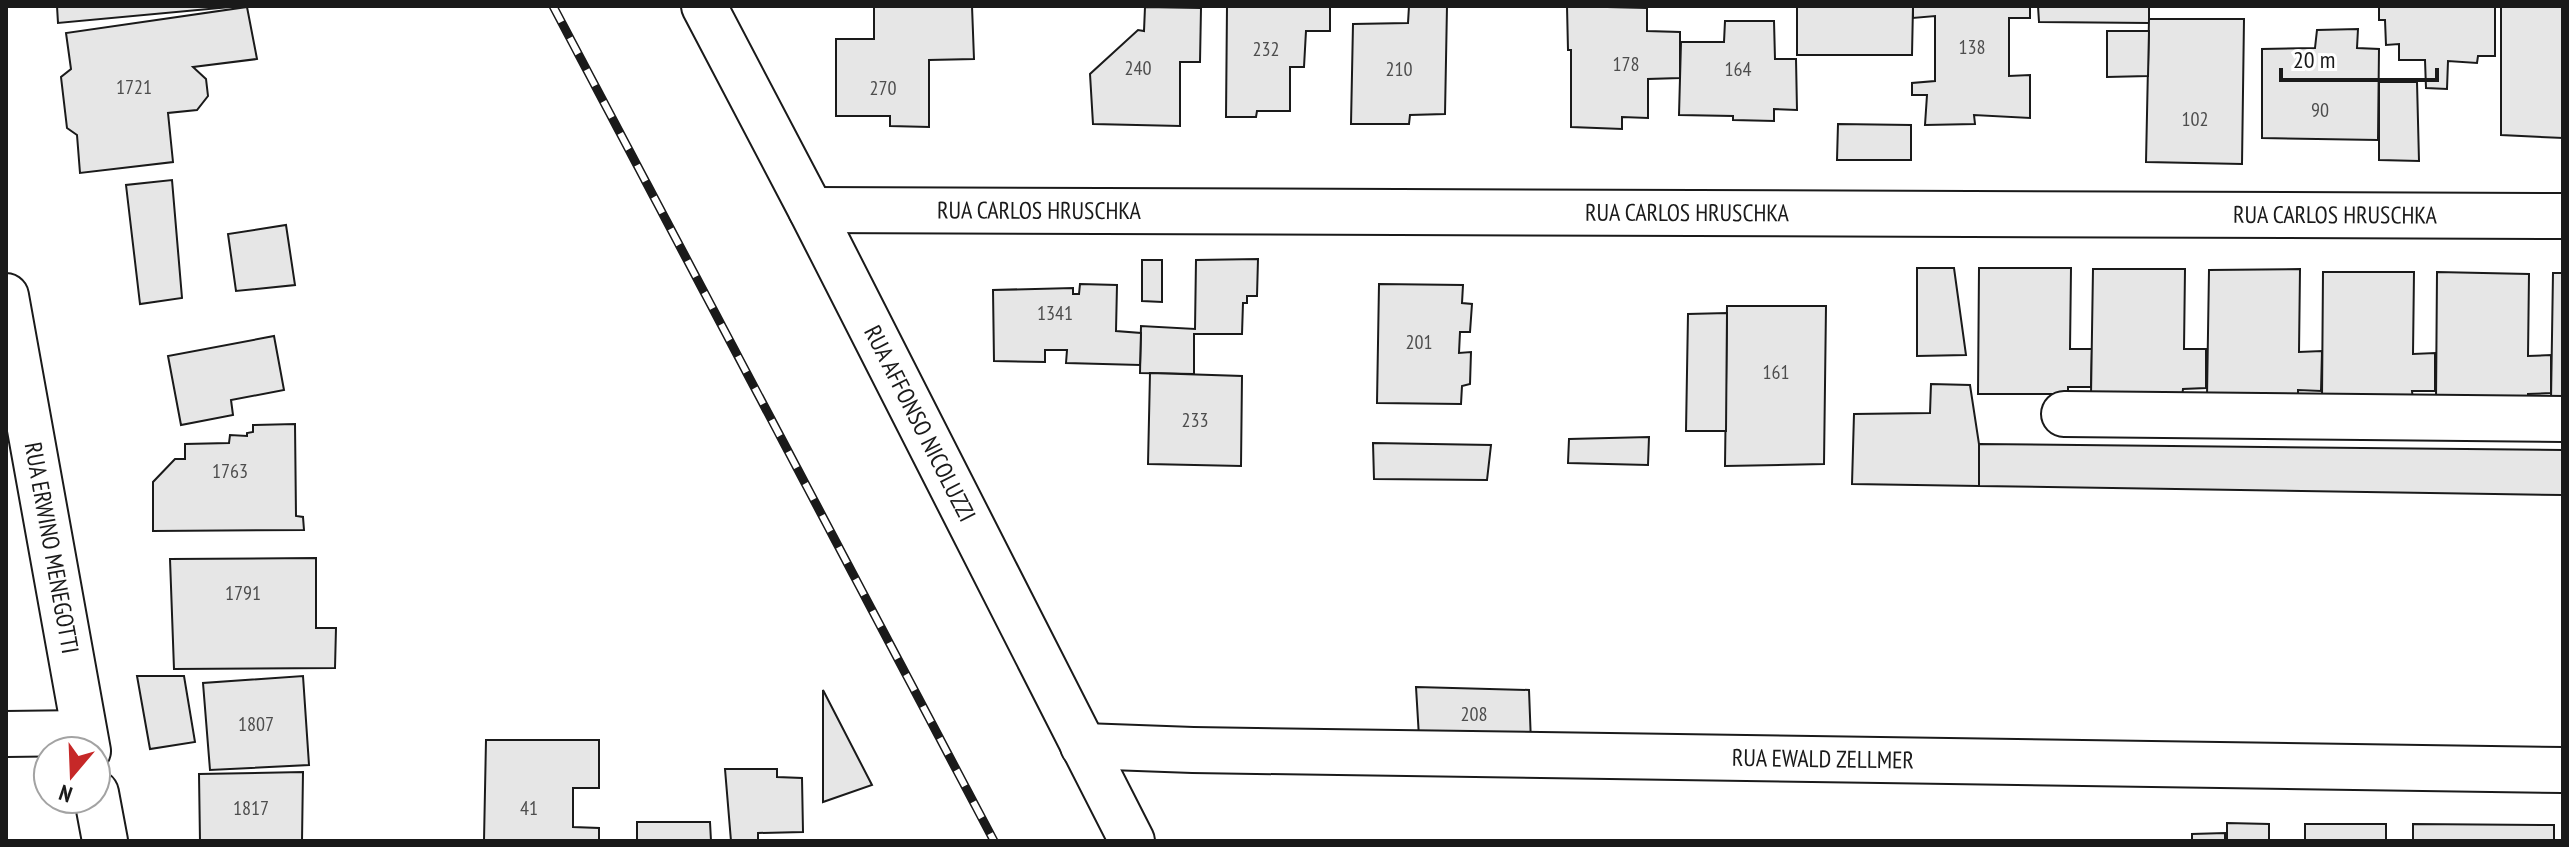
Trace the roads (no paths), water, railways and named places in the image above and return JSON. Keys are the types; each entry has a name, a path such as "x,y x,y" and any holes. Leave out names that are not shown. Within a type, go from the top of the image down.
{"street":[{"name":"RUA AFFONSO NICOLUZZI","path":"704,6 1132,841"},
{"name":"RUA CARLOS HRUSCHKA","path":"811,210 2563,216"},
{"name":"RUA ERWINO MENEGOTTI","path":"6,296 11,358 85,735"},
{"path":"2064,414 2563,419"},
{"path":"6,734 32,737"},
{"name":"RUA EWALD ZELLMER","path":"1083,746 2563,770"},
{"path":"100,815 105,841"}],"railway":[{"path":"553,6 994,841"}]}
